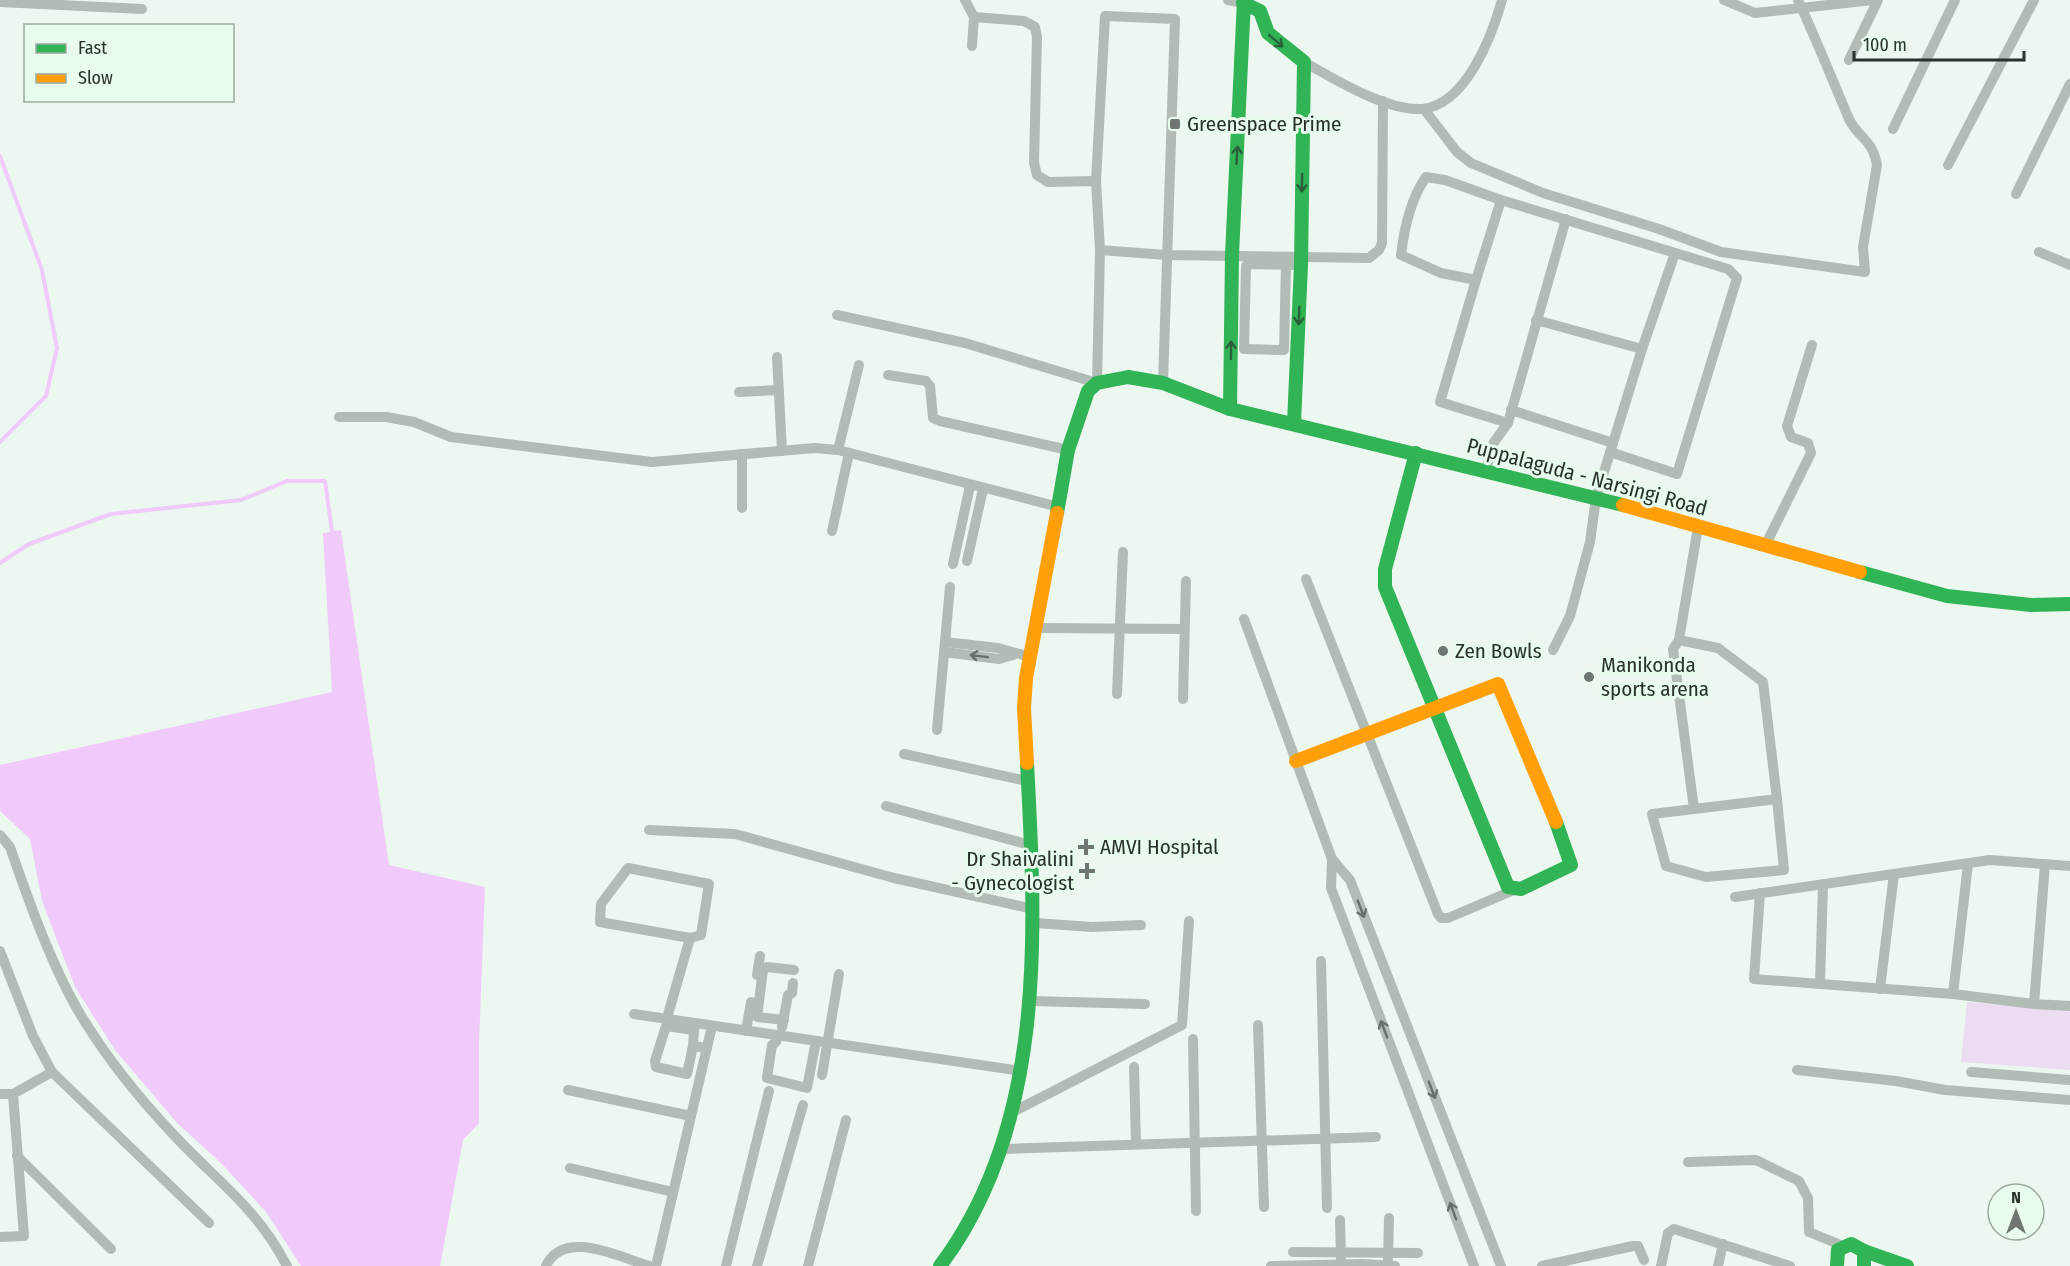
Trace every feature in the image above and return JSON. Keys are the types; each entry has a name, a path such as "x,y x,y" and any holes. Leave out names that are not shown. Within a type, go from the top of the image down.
{"street":[{"path":"965,0 974,17 972,46"},
{"path":"1228,0 1261,6"},
{"path":"1261,6 1268,33 1304,62 1383,101 1424,109 1451,95 1466,81 1494,28 1502,0"},
{"path":"1724,0 1755,13 1800,5 1873,0"},
{"path":"1849,60 1878,0"},
{"path":"1893,129 1955,0"},
{"path":"1948,165 2034,0"},
{"path":"0,2 142,9"},
{"path":"1230,409 1232,255 1244,2"},
{"path":"1424,109 1457,152 1472,163 1543,193 1659,229 1721,252 1865,273 1863,247 1877,165 1875,153 1871,144 1851,122 1800,5"},
{"path":"1244,29 1261,6"},
{"path":"940,1266 970,1221 1001,1149 1020,1071 1031,1001 1034,916 1024,708 1030,657 1068,450 1088,391 1097,383 1100,250 1096,181 1105,16 1175,19 1163,383"},
{"path":"974,17 1024,21 1035,27 1037,37 1034,163 1037,175 1048,182 1096,181"},
{"path":"1294,423 1296,262 1304,62"},
{"path":"2016,194 2070,84"},
{"path":"1296,262 1284,350 1244,349 1244,269 1248,264 1369,258 1379,250 1382,237 1383,101"},
{"path":"1476,280 1441,273 1401,255 1403,236 1420,185 1426,177 1444,180 1501,200 1728,269 1737,278 1677,474 1612,447 1511,410"},
{"path":"1501,200 1440,402 1508,423"},
{"path":"1485,473 1494,442 1508,423 1566,219"},
{"path":"1100,250 1166,255 1232,255 1296,262"},
{"path":"2039,252 2070,265"},
{"path":"1553,650 1570,616 1590,542 1596,498 1642,349 1675,253"},
{"path":"837,315 965,343 1097,383"},
{"path":"1536,320 1642,349"},
{"path":"1766,546 1811,453 1808,443 1791,437 1787,426 1812,345"},
{"path":"777,357 782,451"},
{"path":"838,450 860,365"},
{"path":"888,375 926,381 930,386 931,413 933,418 940,421 1068,450"},
{"name":"Puppalaguda - Narsingi Road","path":"1097,383 1128,377 1163,383 1230,409 1416,453 1485,473 1596,498 1947,596 2031,605 2070,604"},
{"path":"739,392 779,390"},
{"path":"339,417 386,417 414,422 451,437 652,462 815,448 838,450 970,486 1059,507"},
{"path":"832,531 849,453"},
{"path":"1416,453 1385,569 1385,587 1508,887 1514,890"},
{"path":"742,454 742,508"},
{"path":"953,564 970,486"},
{"path":"967,561 983,489"},
{"path":"1694,808 1673,649 1679,640 1698,527"},
{"path":"1117,694 1123,552"},
{"path":"1296,761 1365,734 1435,709 1498,684 1571,859 1571,865 1448,918 1441,918 1365,734 1306,579"},
{"path":"1183,699 1186,581"},
{"path":"937,730 950,587"},
{"path":"1244,619 1332,859 1350,880 1501,1266"},
{"path":"1036,628 1183,629"},
{"path":"1679,640 1718,648 1763,682 1777,799 1784,870 1706,877 1666,866 1652,814 1777,799"},
{"path":"945,647 999,659 1013,655 1030,657"},
{"path":"904,754 1027,781"},
{"path":"886,807 1030,845"},
{"path":"649,830 735,834 1034,916 1092,927 1141,925"},
{"path":"0,836 10,847 68,990 84,1021 120,1073 172,1134 251,1210 287,1266"},
{"path":"1332,859 1331,888 1474,1266"},
{"path":"1735,897 1990,861 2070,866"},
{"path":"1953,994 1968,864"},
{"path":"2034,1004 2045,864"},
{"path":"628,868 707,882 709,886 701,935 690,938 600,922 601,904 628,868"},
{"path":"1881,989 1894,874"},
{"path":"1820,984 1823,884"},
{"path":"1760,893 1754,979 1953,994 2070,1006"},
{"path":"1011,1113 1182,1025 1189,921"},
{"path":"667,1018 690,938"},
{"path":"0,951 33,1036 52,1072 209,1223"},
{"path":"746,1031 760,956"},
{"path":"1321,961 1327,1208"},
{"path":"784,1020 757,1017 763,970 767,967 794,970"},
{"path":"822,1076 839,974"},
{"path":"793,983 778,1038 772,1045 767,1078 807,1088 815,1045"},
{"path":"1031,1001 1146,1004"},
{"path":"634,1014 746,1031 815,1045 827,1043 1020,1071"},
{"path":"1258,1025 1264,1207"},
{"path":"666,1026 694,1030 696,1036 693,1046 687,1074 656,1067 655,1061 666,1026"},
{"path":"656,1266 712,1026"},
{"path":"1193,1039 1196,1211"},
{"path":"693,1046 707,1048"},
{"path":"1134,1067 1136,1144"},
{"path":"1797,1070 1896,1081 1945,1090 2070,1100"},
{"path":"0,1094 13,1094 52,1072"},
{"path":"1971,1072 2070,1080"},
{"path":"568,1090 691,1116"},
{"path":"726,1266 770,1091"},
{"path":"0,1237 24,1236 13,1094"},
{"path":"757,1266 802,1105"},
{"path":"808,1266 846,1120"},
{"path":"1001,1149 1376,1137"},
{"path":"17,1156 111,1249"},
{"path":"1688,1162 1756,1160 1778,1169 1799,1181 1808,1198 1809,1232 1843,1246 1854,1244 1864,1251 1906,1266"},
{"path":"570,1168 673,1192"},
{"path":"1388,1265 1389,1218"},
{"path":"1340,1220 1342,1264"},
{"path":"1661,1266 1668,1233 1674,1229 1790,1266"},
{"path":"1718,1266 1723,1244"},
{"path":"546,1266 550,1257 560,1249 571,1246 598,1250 649,1266"},
{"path":"1542,1266 1633,1246 1638,1246 1644,1260"},
{"path":"1837,1266 1836,1256 1843,1246"},
{"path":"1864,1251 1864,1266"},
{"path":"1293,1252 1418,1253"},
{"path":"1750,1266 1754,1254"},
{"path":"1271,1266 1342,1264 1395,1266"}],"shaded area":[{"path":"341,530 389,865 485,887 479,1043 479,1123 463,1140 440,1266 301,1266 266,1212 221,1163 177,1123 115,1050 75,987 42,901 30,839 0,811 0,765 332,692 323,533"},
{"path":"1967,1002 2070,1010 2070,1070 1961,1062"}],"waterway":[{"path":"0,156 42,270 57,348 46,396 0,442"},
{"path":"0,563 29,544 111,514 241,500 287,481 325,481 332,531"}],"traffic: fast":[{"path":"1230,409 1232,255 1244,0"},
{"path":"1243,3 1260,11 1268,33 1304,62 1301,265 1294,423"},
{"path":"1057,513 1068,450 1088,391 1097,383 1128,377 1163,383 1230,409 1623,505"},
{"path":"1416,453 1385,569 1385,587 1508,887 1521,889 1571,865 1556,822"},
{"path":"1860,572 1947,596 2031,605 2070,604"},
{"path":"940,1266 975,1211 1000,1151 1017,1089 1027,1024 1032,959 1027,763"},
{"path":"1837,1266 1838,1250 1851,1244 1864,1251 1864,1266"},
{"path":"1864,1251 1907,1266"}],"traffic: slow":[{"path":"1623,505 1860,572"},
{"path":"1027,763 1024,708 1026,678 1057,513"},
{"path":"1296,761 1498,684 1556,822"}],"place":[{"name":"Greenspace Prime","path":"1175,124"},
{"name":"Zen Bowls","path":"1443,651"},
{"name":"Manikonda sports arena","path":"1589,677"},
{"name":"AMVI Hospital","path":"1086,847"},
{"name":"Dr Shaivalini - Gynecologist","path":"1087,871"}]}
